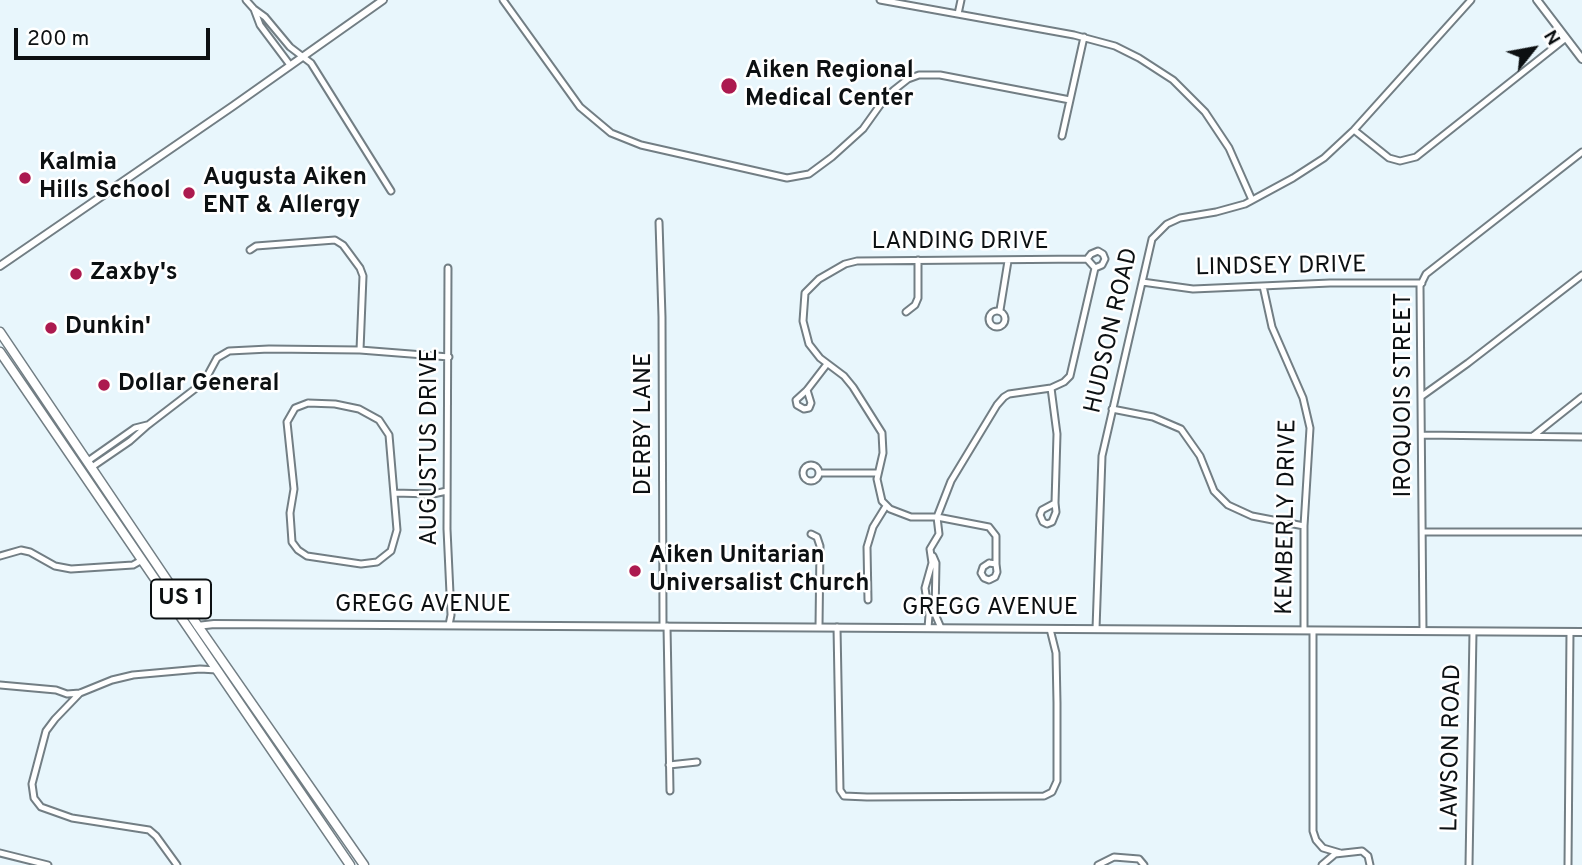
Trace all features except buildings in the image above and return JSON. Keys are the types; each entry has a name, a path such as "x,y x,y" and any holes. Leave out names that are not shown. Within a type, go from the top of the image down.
{"main road":[{"name":"US 1","path":"0,332 198,626 364,865"},
{"name":"US 1","path":"0,352 349,865"}],"street":[{"path":"246,0 301,58 311,63 391,191"},
{"path":"0,266 383,0"},
{"path":"880,0 1084,37 1115,46 1139,58 1185,89 1205,112 1223,136 1252,200"},
{"path":"958,15 961,0"},
{"name":"HUDSON ROAD","path":"1096,629 1102,456 1152,239 1167,224 1180,218 1228,209 1252,200 1311,167 1354,131 1471,0"},
{"path":"1537,0 1582,58"},
{"path":"503,1 580,107 611,132 641,145 787,178 809,174 847,145 863,129 883,101 914,76 940,75 1070,100"},
{"path":"254,9 260,25 290,65"},
{"path":"1062,135 1084,37"},
{"path":"1354,131 1388,158 1400,161 1416,157 1566,38"},
{"name":"IROQUOIS STREET","path":"1423,631 1419,298 1422,283 1426,274 1582,152"},
{"name":"DERBY LANE","path":"659,222 670,791"},
{"path":"250,250 256,246 335,240 343,245 363,276 360,350"},
{"path":"928,628 925,588 932,563 930,549 939,534 937,517 956,470 1000,401 1009,394 1051,388 1064,382 1071,372 1095,268 1104,262 1103,254 1095,251 1087,259 1095,268"},
{"name":"LANDING DRIVE","path":"886,506 878,490 877,473 883,453 882,433 844,376 827,364 809,344 804,329 803,302 809,288 850,262 1087,259"},
{"path":"906,312 915,305 918,298 918,260"},
{"path":"1000,310 1008,261"},
{"name":"AUGUSTUS DRIVE","path":"448,268 449,625"},
{"path":"1422,396 1582,275"},
{"name":"LINDSEY DRIVE","path":"1142,282 1193,289 1422,283"},
{"name":"KEMBERLY DRIVE","path":"1263,286 1277,341 1303,398 1309,418 1310,449 1304,526 1304,631"},
{"path":"90,464 136,437 204,382 217,358 229,351 360,350 449,357"},
{"path":"807,390 827,364"},
{"path":"1051,388 1057,434 1055,503"},
{"path":"1533,436 1582,397"},
{"path":"308,403 335,404 359,409 379,420 391,441 394,493 397,530 394,544 383,559 373,564 361,564 302,554 292,542 290,532 294,489 287,427 291,413 308,403"},
{"path":"1112,409 1153,417 1181,429 1200,456 1214,491 1227,505 1252,516 1304,526"},
{"path":"1422,435 1582,437"},
{"path":"820,473 877,473"},
{"path":"394,493 433,494 447,491"},
{"path":"868,600 867,547 873,527 886,506 911,517 937,517 989,527 996,536 996,564"},
{"path":"1423,531 1582,532"},
{"path":"811,534 817,537 820,546 819,627"},
{"path":"930,549 936,563 935,614 941,628"},
{"path":"0,556 21,550 55,566 71,569 133,565 150,554"},
{"name":"GREGG AVENUE","path":"188,628 214,624 1582,632"},
{"path":"837,628 839,784 842,795 867,797 1044,796 1055,789 1056,653 1050,629"},
{"path":"1313,631 1313,831 1323,848 1340,853"},
{"name":"LAWSON ROAD","path":"1469,865 1473,632"},
{"path":"1568,865 1570,632"},
{"path":"0,685 56,690 67,694 80,693 133,675 217,670 226,665"},
{"path":"80,693 46,731 32,784 36,802 48,810 84,821 149,830 177,865"},
{"path":"669,765 697,762"},
{"path":"1322,865 1327,858 1340,853 1362,851 1368,856 1370,865"},
{"path":"0,853 48,865"},
{"path":"1098,865 1114,856 1139,859 1144,865"}],"place":[{"name":"Aiken Regional Medical Center","path":"729,86"},
{"name":"Kalmia Hills School","path":"25,178"},
{"name":"Augusta Aiken ENT & Allergy","path":"189,193"},
{"name":"Zaxby's","path":"76,274"},
{"name":"Dunkin'","path":"51,328"},
{"name":"Dollar General","path":"104,385"},
{"name":"Aiken Unitarian Universalist Church","path":"635,571"}]}
